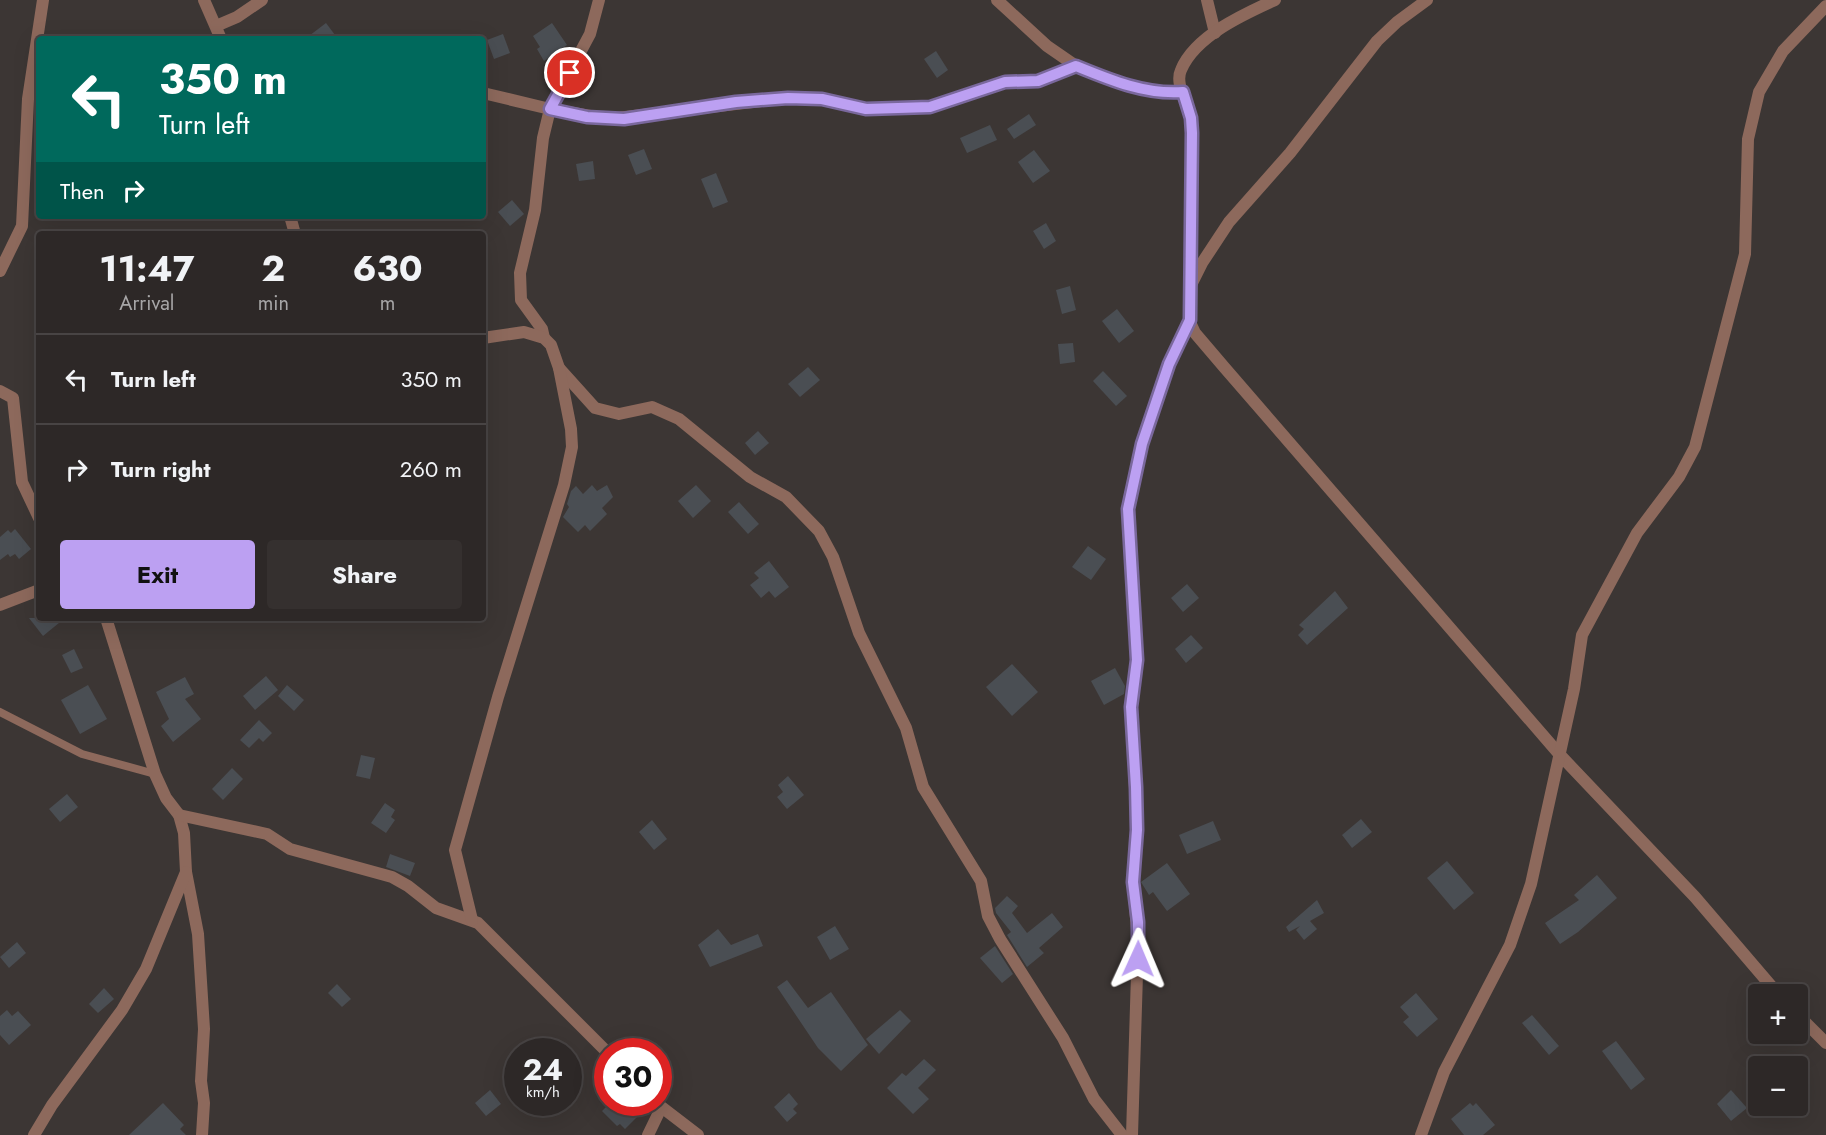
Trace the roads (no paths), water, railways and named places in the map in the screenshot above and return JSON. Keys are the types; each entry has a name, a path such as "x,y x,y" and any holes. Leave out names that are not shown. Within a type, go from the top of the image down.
{"street":[{"path":"38,36 43,0"},
{"path":"204,0 220,36"},
{"path":"216,26 237,17 262,0"},
{"path":"544,338 542,329 521,300 519,283 535,210 543,138 550,109 590,34 599,0"},
{"path":"998,0 1047,46 1076,66 1122,84 1170,93 1183,92"},
{"path":"1207,0 1215,33"},
{"path":"1132,1135 1138,932 1133,882 1137,830 1131,707 1137,660 1128,509 1142,444 1169,364 1190,320 1192,133 1191,118 1179,79 1185,60 1215,33 1275,0"},
{"path":"1191,285 1229,222 1290,153 1372,47 1397,22 1427,0"},
{"path":"1421,1135 1444,1072 1510,945 1532,884 1560,755 1582,635 1637,533 1679,477 1695,447 1745,254 1748,139 1759,92 1784,51 1826,6"},
{"path":"0,271 22,226 28,99 36,46"},
{"path":"486,94 587,117 624,119 736,102 788,98 822,99 866,109 930,107 1005,82 1038,81 1076,66"},
{"path":"1190,320 1196,333 1224,367 1560,755 1695,897 1769,984"},
{"path":"472,920 455,850 498,697 570,466 571,429 559,368 550,345 544,338 535,333 524,332 486,338"},
{"path":"559,368 595,408 619,414 652,407 679,419 750,477 786,497 819,531 833,557 859,633 906,728 923,787 981,881 988,915 1000,939 1063,1038 1094,1099 1122,1135"},
{"path":"0,391 13,398 22,482 36,512"},
{"path":"0,605 36,591"},
{"path":"107,621 155,774 166,798 179,815 184,833 186,872 201,960 204,1029 201,1081 204,1103 202,1135"},
{"path":"179,815 267,834 290,849 400,880 436,908 472,920 486,929 594,1039"},
{"path":"34,1135 48,1110 122,1010 146,969 186,872"},
{"path":"1808,1025 1826,1043"},
{"path":"648,1135 654,1116"},
{"path":"672,1116 698,1135"}],"lane":[{"path":"0,712 82,754 155,774"}]}
